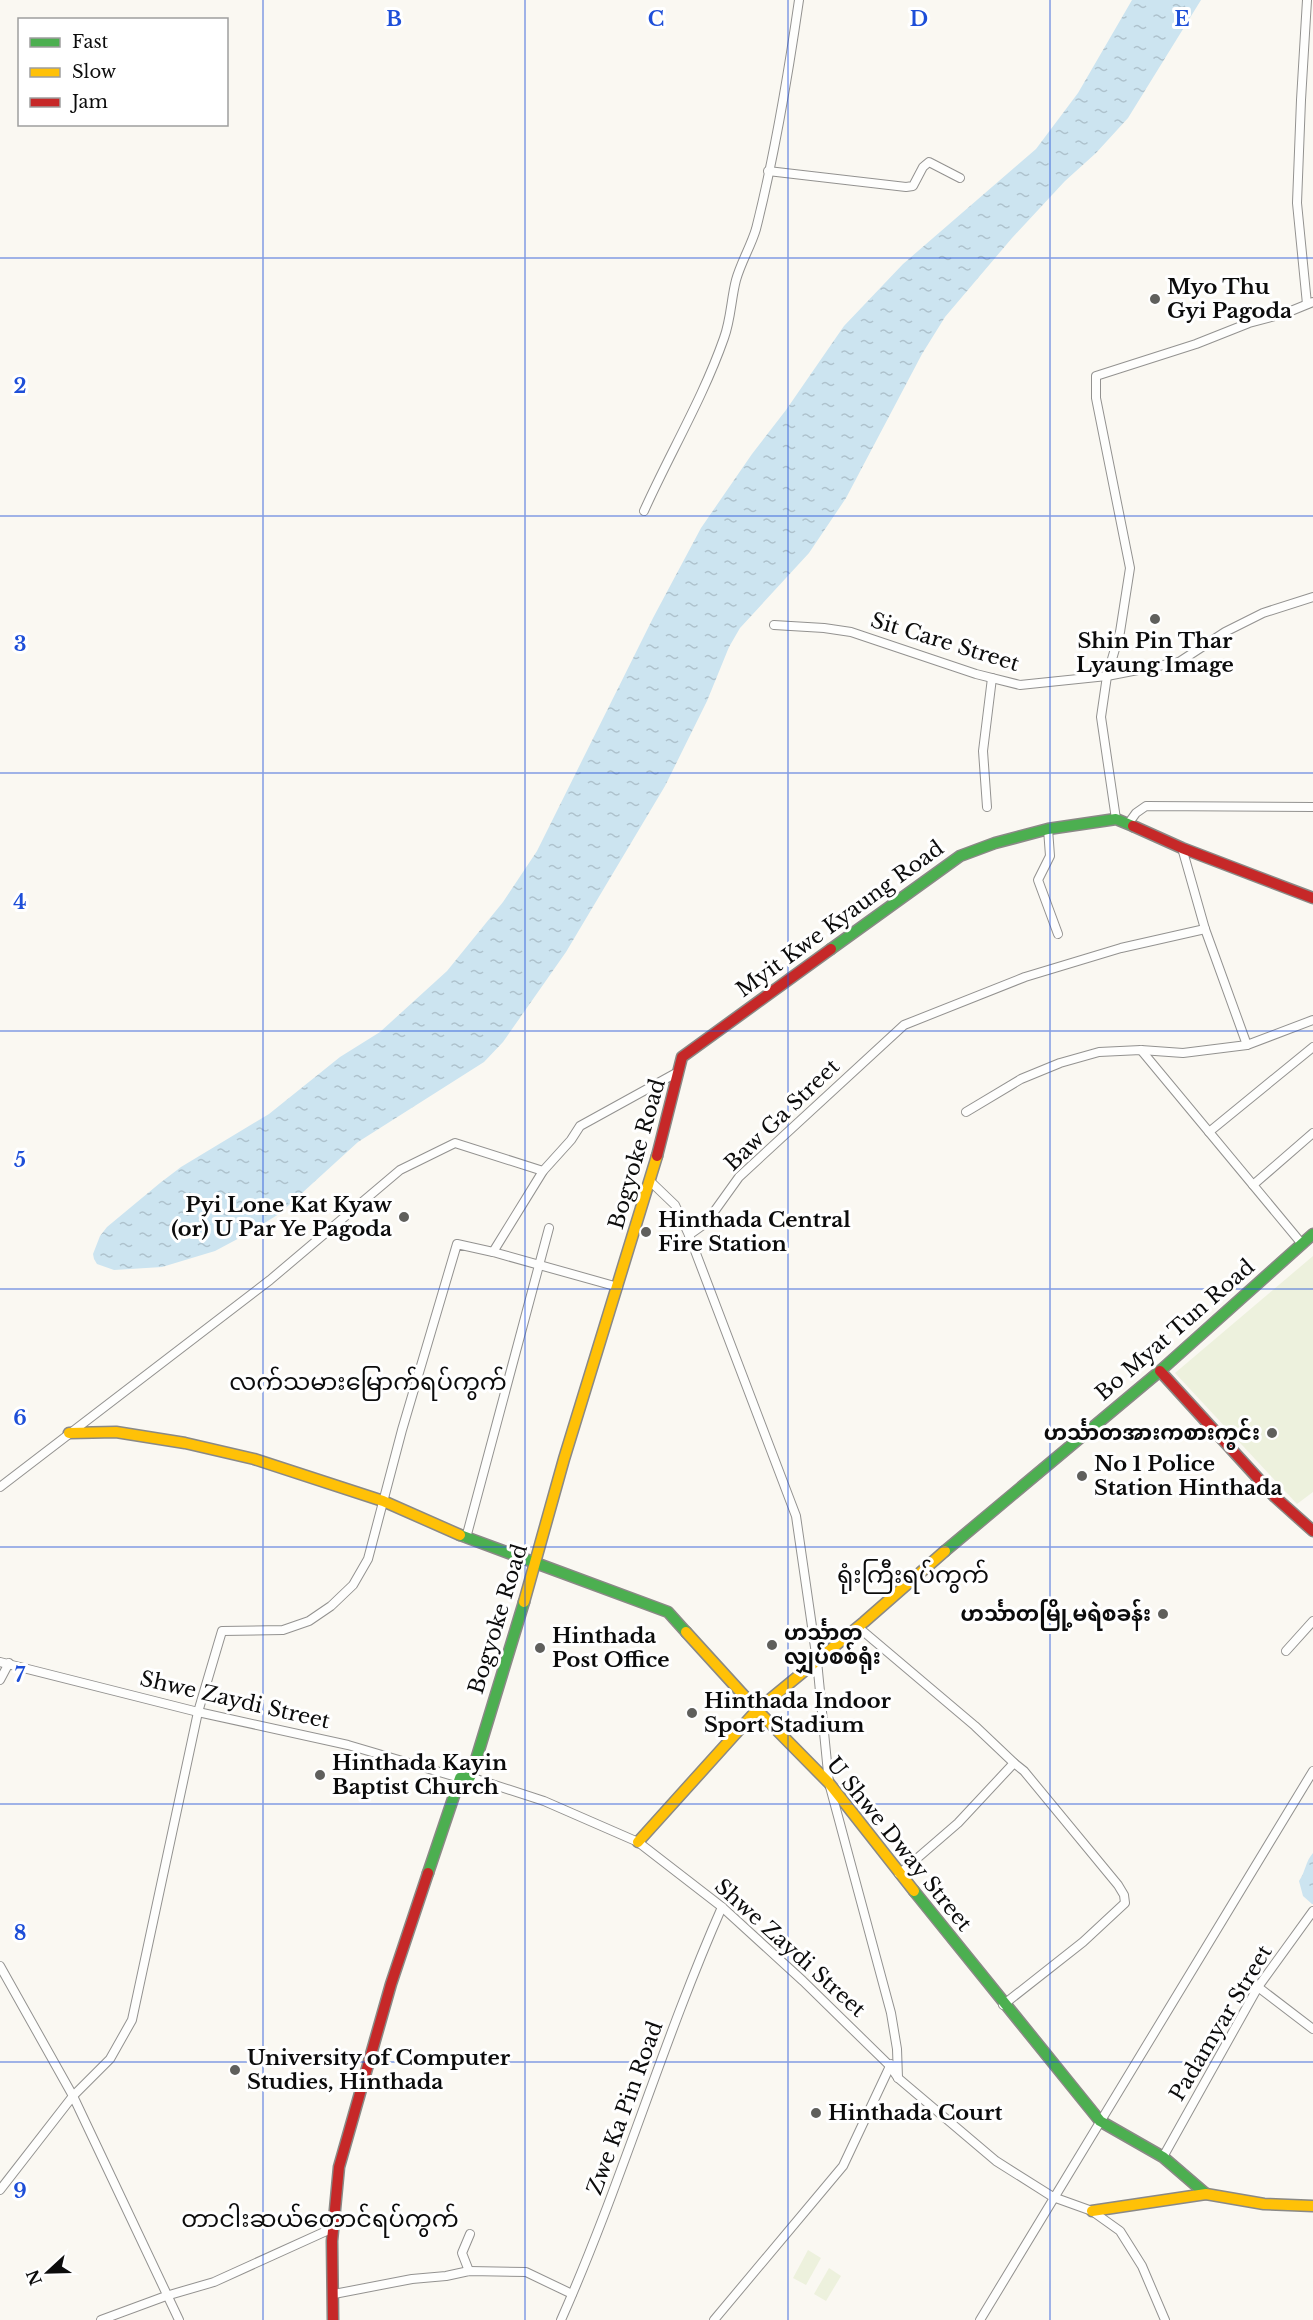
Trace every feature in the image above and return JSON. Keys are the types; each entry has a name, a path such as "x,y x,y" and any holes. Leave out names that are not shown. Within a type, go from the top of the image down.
{"street":[{"path":"644,511 696,408 732,310 736,280 755,231 768,171 782,106 799,0"},
{"path":"1307,0 1298,203 1310,303 1286,313 1249,323 1196,344 1096,376 1096,398 1130,568 1120,632 1107,676 1101,717 1116,819 1182,848 1313,898"},
{"path":"768,171 906,187 913,186 929,162 960,178"},
{"name":"Sit Care Street","path":"774,625 851,632 1020,685 1107,676 1179,662 1225,632 1263,613 1313,597"},
{"path":"987,807 983,751 992,678"},
{"path":"1128,824 1136,813 1146,806 1313,807"},
{"name":"Myit Kwe Kyaung Road","path":"680,1071 682,1057 960,856 995,843 1048,829 1116,819"},
{"path":"1048,829 1050,856 1038,880 1058,934"},
{"path":"1182,848 1205,929 1247,1045"},
{"name":"Baw Ga Street","path":"689,1235 706,1223 739,1177 904,1025 1026,977 1122,948 1205,929"},
{"path":"966,1112 1021,1079 1060,1063 1100,1052 1141,1050 1184,1053 1247,1045 1313,1020"},
{"path":"1209,1132 1313,1047"},
{"path":"1141,1050 1302,1244"},
{"path":"493,1251 543,1171 571,1140 580,1126 680,1071"},
{"name":"Bogyoke Road","path":"333,2320 333,2228 339,2168 391,1984 465,1778 536,1562 567,1449 651,1182 680,1071"},
{"path":"1253,1185 1313,1133"},
{"path":"0,1487 270,1280 400,1170 455,1143 543,1171"},
{"path":"651,1182 675,1205 689,1235 796,1516 817,1661 829,1783 891,2013 897,2049 898,2078"},
{"path":"466,1538 549,1228"},
{"name":"Bo Myat Tun Road","path":"638,1842 757,1710 858,1628 954,1543 1160,1371 1313,1234"},
{"path":"0,2190 73,2096 110,2060 132,2020 198,1712 222,1631 283,1630 309,1621 331,1606 352,1585 368,1559 457,1244 493,1251 618,1287"},
{"path":"1160,1371 1275,1497 1313,1531"},
{"name":"U Shwe Dway Street","path":"69,1433 116,1432 185,1443 254,1459 383,1501 466,1538 668,1612 757,1710 829,1783 1003,2005 1100,2121 1163,2157 1206,2194"},
{"path":"1286,1651 1313,1621"},
{"path":"858,1628 975,1726 1024,1772 1124,1895 1125,1903 1083,1942 1003,2005"},
{"name":"Shwe Zaydi Street","path":"0,1662 198,1712 348,1745 465,1778 544,1801 638,1842 722,1907 891,2066 898,2078 996,2161 1053,2197 1092,2211 1120,2230 1142,2266 1165,2320"},
{"path":"0,1680 9,1663"},
{"path":"899,1874 958,1822 1014,1763"},
{"path":"980,2320 1313,1771"},
{"name":"Zwe Ka Pin Road","path":"561,2320 625,2163 690,1979 722,1907"},
{"name":"Padamyar Street","path":"1163,2157 1258,1987 1313,1911"},
{"path":"0,1966 73,2096 179,2320"},
{"path":"1258,1987 1313,2029"},
{"path":"714,2320 843,2166 897,2049"},
{"path":"1092,2211 1206,2194 1264,2204 1313,2206"},
{"path":"100,2320 166,2296 214,2282 333,2228"},
{"path":"469,2271 462,2253 470,2234"},
{"path":"334,2294 469,2271 526,2272 572,2294"}],"green space":[{"name":"ဟင်္သာတအားကစားကွင်း","path":"1313,1256 1313,1492 1297,1504 1175,1373"},
{"path":"808,2250 821,2258 806,2285 793,2278"},
{"path":"829,2268 841,2276 826,2301 814,2294"}],"water":[{"path":"1132,0 1201,0 1128,118 1012,238 945,317 922,354 846,498 809,553 740,628 665,786 566,952 503,1042 484,1062 358,1142 279,1214 245,1235 215,1251 162,1267 114,1270 97,1264 93,1254 100,1236 107,1227 181,1167 269,1114 340,1057 380,1032 447,971 503,902 537,851 653,618 701,528 752,454 786,410 844,326 903,264 1036,149 1078,93"},
{"path":"1313,1853 1312,1904 1303,1896 1299,1881"}],"traffic: fast":[{"path":"831,949 960,856 995,843 1048,829 1116,819 1133,826"},
{"path":"945,1551 1160,1371 1313,1234"},
{"path":"460,1535 668,1612 686,1632"},
{"path":"428,1873 460,1778 470,1777 472,1773 524,1602"},
{"path":"914,1891 1100,2121 1163,2157 1206,2194"}],"traffic: slow":[{"path":"524,1602 564,1459 657,1156"},
{"path":"69,1433 116,1432 185,1443 254,1459 383,1501 460,1535"},
{"path":"638,1842 757,1710 864,1622 945,1551"},
{"path":"686,1632 757,1710 829,1783 914,1891"},
{"path":"1092,2211 1206,2194 1264,2204 1313,2206"}],"traffic: jam":[{"path":"1133,826 1182,848 1313,898"},
{"path":"657,1156 682,1057 831,949"},
{"path":"1160,1371 1275,1497 1313,1531"},
{"path":"333,2320 332,2241 339,2167 391,1984 428,1873"}],"place":[{"name":"Myo Thu Gyi Pagoda","path":"1155,299"},
{"name":"Shin Pin Thar Lyaung Image","path":"1155,619"},
{"name":"Pyi Lone Kat Kyaw (or) U Par Ye Pagoda","path":"404,1217"},
{"name":"Hinthada Central Fire Station","path":"646,1232"},
{"name":"ဟင်္သာတအားကစားကွင်း","path":"1272,1433"},
{"name":"No 1 Police Station Hinthada","path":"1082,1476"},
{"name":"ဟင်္သာတမြို့မရဲစခန်း","path":"1163,1614"},
{"name":"ဟင်္သာတ လျှပ်စစ်ရုံး","path":"772,1645"},
{"name":"Hinthada Post Office","path":"540,1648"},
{"name":"Hinthada Indoor Sport Stadium","path":"692,1713"},
{"name":"Hinthada Kayin Baptist Church","path":"320,1775"},
{"name":"University of Computer Studies, Hinthada","path":"235,2070"},
{"name":"Hinthada Court","path":"816,2113"}],"district":[{"name":"လက်သမားမြောက်ရပ်ကွက်","path":"368,1382"},
{"name":"ရုံးကြီးရပ်ကွက်","path":"913,1575"},
{"name":"တာငါးဆယ်တောင်ရပ်ကွက်","path":"320,2219"}]}
